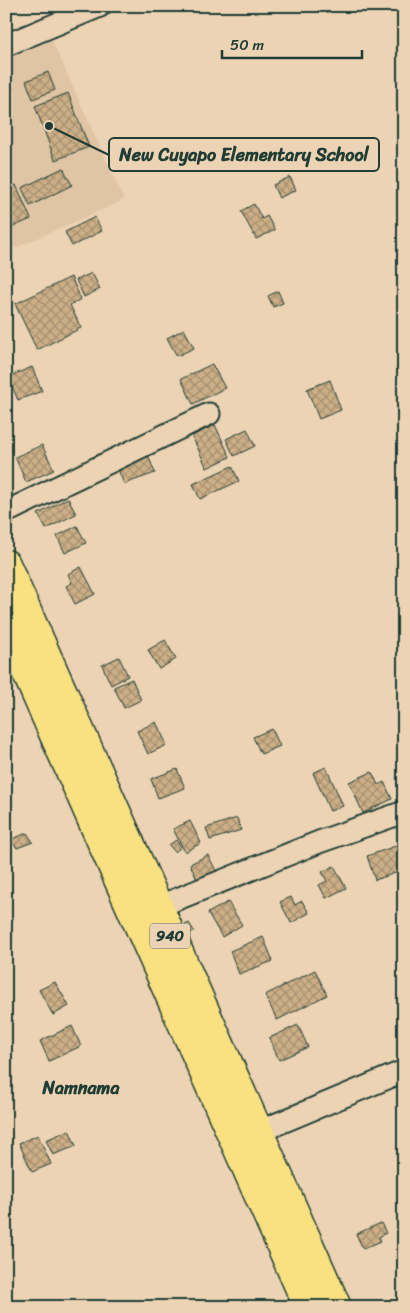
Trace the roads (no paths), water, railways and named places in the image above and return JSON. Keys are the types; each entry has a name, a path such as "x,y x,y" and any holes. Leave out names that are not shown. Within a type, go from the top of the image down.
{"highway":[{"name":"940","path":"6,564 145,912"},
{"name":"940","path":"6,626 145,912 246,1137 336,1307"},
{"name":"940","path":"246,1137 308,1307"}],"street":[{"path":"6,45 100,6"},
{"path":"6,512 209,414"},
{"path":"145,912 319,842 404,812"},
{"path":"246,1137 404,1071"}],"place":[{"name":"New Cuyapo Elementary School","path":"49,126"}],"district":[{"name":"Namnama","path":"81,1088"}]}
